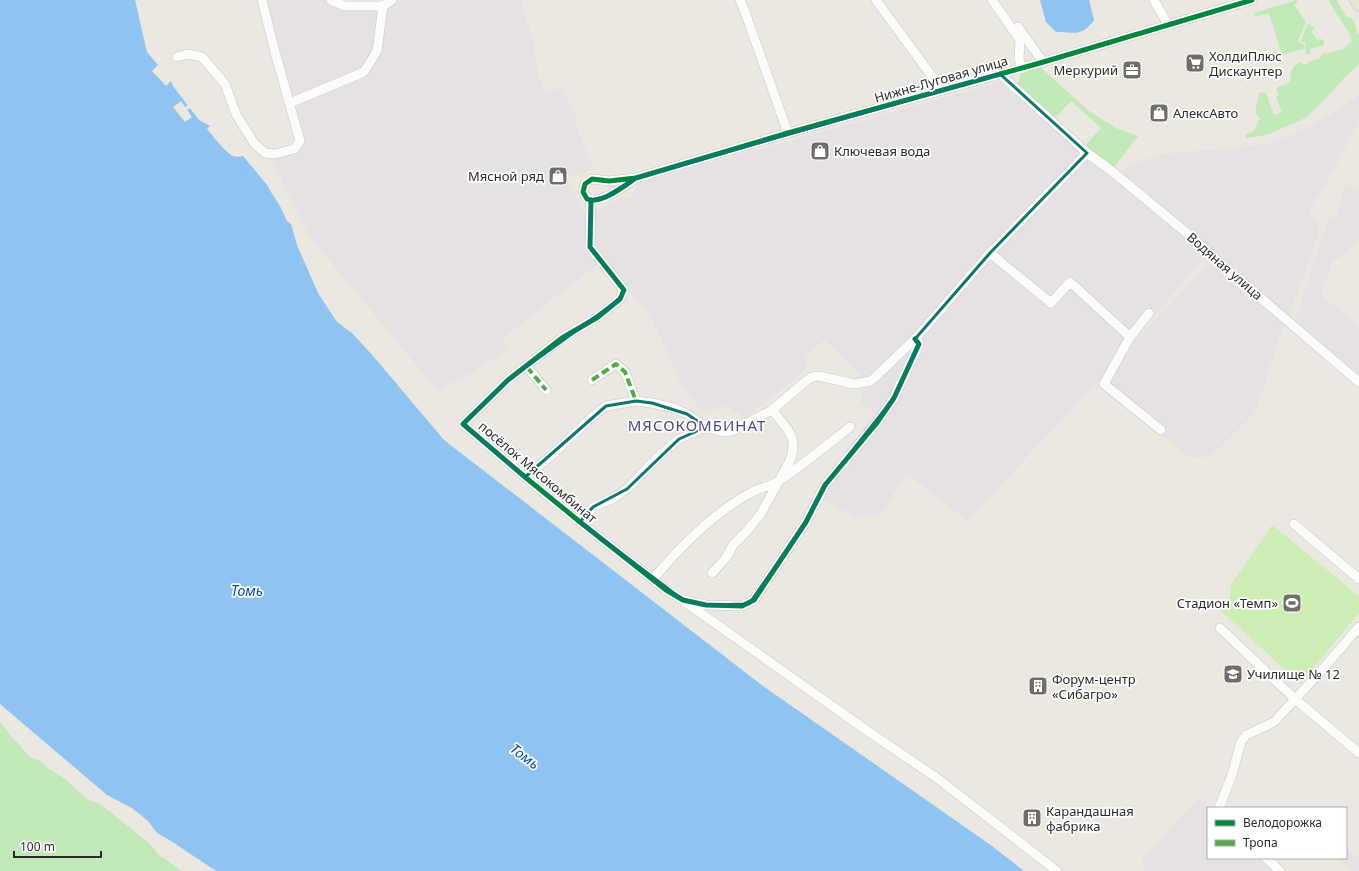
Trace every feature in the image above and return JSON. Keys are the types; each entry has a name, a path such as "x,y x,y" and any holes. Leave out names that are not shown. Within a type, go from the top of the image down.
{"main road":[{"path":"1356,0 1359,6"}],"street":[{"path":"177,57 188,54 202,57 225,84 236,114 254,144 265,153 275,154 294,149 300,141 262,0"},
{"path":"331,0 345,6 383,6 392,0"},
{"path":"740,0 788,133"},
{"path":"876,0 942,90"},
{"path":"992,0 1020,40 1019,59 1022,68"},
{"path":"999,0 1043,62"},
{"path":"1154,0 1168,25"},
{"name":"Нижне-Луговая улица","path":"636,178 788,133 1022,68 1168,25 1222,4 1252,0"},
{"path":"290,104 364,72 377,51 383,6"},
{"name":"Водяная улица","path":"1000,74 1088,153 1194,239 1359,382"},
{"path":"915,339 990,253 1088,153"},
{"path":"636,178 598,200 591,200 584,196 583,192 585,184 588,181 609,181 636,178"},
{"name":"посёлок Мясокомбинат","path":"525,477 551,456 602,408 606,406 636,401 652,403 674,408 687,414 706,427 722,432 732,431 772,410 812,377 819,376 854,384 863,384 871,381 915,339 920,344 894,398 876,424 825,485 806,522 754,600 742,606 706,605 682,600 666,590 580,522 525,477 463,424 508,380 527,367 562,338 598,317 620,299 624,290 590,247 591,200"},
{"path":"990,253 1051,303 1070,282 1130,337"},
{"path":"1149,313 1130,337 1104,384 1161,430"},
{"path":"592,380 616,364 625,372 636,401"},
{"path":"527,367 546,390"},
{"path":"712,573 726,558 733,545 760,515 790,460 794,443 790,432 772,410"},
{"name":"посёлок Мясокомбинат","path":"580,522 593,507 612,499 627,489 659,456 679,439 706,427"},
{"path":"653,579 669,560 693,537 725,510 754,491 778,482 850,427"},
{"path":"1294,524 1359,579"},
{"path":"682,600 856,723 938,778 1057,871"},
{"path":"1219,806 1232,775 1241,742 1246,735 1274,722 1359,627"},
{"path":"1220,628 1295,699 1359,753"},
{"path":"1267,859 1280,871"}],"highlighted area":[{"path":"1000,74 1087,153 990,253 915,339 919,344 894,398 825,485 806,522 749,604 706,605 683,600 580,522 593,507 627,489 679,439 706,427 687,414 652,403 636,401 606,406 525,477 463,424 508,380 620,299 624,290 590,247 591,200 605,197 636,178"}],"shaded area":[{"path":"264,0 326,0 344,8 396,0 521,0 534,44 538,76 546,93 562,87 578,120 574,122 594,169 566,178 587,216 587,248 599,263 503,338 508,349 474,371 437,390 309,236 271,159 296,151 303,141"},
{"path":"1000,82 1085,156 1207,254 1101,378 1208,263 1284,324 1255,413 1218,450 1203,458 1190,457 1157,432 1099,380 967,521 906,473 881,515 855,517 813,493 875,414 861,403 862,376 824,340 806,356 805,370 746,418 726,406 703,414 680,382 650,314 626,288 593,246 594,209 632,197 638,183"},
{"path":"1359,95 1359,120 1337,164 1308,212 1318,221 1318,235 1289,316 1120,172 1144,160 1163,154 1266,144 1294,134 1325,118"},
{"path":"1345,185 1359,189 1359,241 1332,263 1321,295 1359,326 1359,376 1295,321 1329,218 1337,220"},
{"path":"1198,798 1207,807 1207,859 1264,859 1277,871 1144,871 1142,860"},
{"path":"1347,849 1359,858 1359,871 1352,871 1338,859 1347,859"}],"green space":[{"path":"1297,0 1298,1 1294,5 1306,22 1298,41 1299,43 1305,45 1303,49 1282,55 1269,13 1255,17 1254,13"},
{"path":"1328,0 1336,0 1347,18 1350,17 1352,19 1356,27 1357,34 1359,34 1359,64 1307,117 1267,135 1245,137 1246,134 1254,130 1260,119 1255,113 1259,93 1266,93 1274,115 1282,112 1276,98 1279,94 1276,88 1290,82 1291,72 1294,66 1300,62 1304,65 1313,60 1319,59 1322,54 1342,49 1352,40 1345,26"},
{"path":"1309,24 1315,28 1312,32 1317,40 1322,39 1324,45 1310,49 1311,53 1307,55 1305,48 1306,43 1301,41 1307,25"},
{"path":"1039,66 1089,111 1116,128 1138,136 1114,167 1085,146 1101,128 1071,101 1054,119 1017,85 1021,73"},
{"name":"Стадион «Темп»","path":"1272,525 1359,596 1359,613 1300,684 1219,609 1230,598 1231,585"},
{"path":"0,721 10,735 30,757 40,761 65,779 88,800 100,804 148,842 159,855 182,871 0,871"}],"water":[{"name":"Томь","path":"0,0 135,0 147,52 158,65 152,71 166,86 171,81 173,86 199,120 210,126 207,129 223,148 230,155 238,157 243,156 267,185 287,221 291,224 297,245 318,293 337,322 353,334 374,357 444,440 763,686 992,846 1024,871 216,871 157,833 148,821 132,808 107,795 0,704"},
{"path":"1040,0 1089,0 1094,20 1085,30 1081,32 1056,32 1046,22"}],"pier":[{"path":"181,101 185,107 189,104 192,107 187,110 192,117 185,122 173,107"}],"marked path":[{"path":"592,380 616,364 625,372 636,401"},
{"path":"527,367 546,390"}],"cycle path":[{"path":"636,178 612,194 599,199 587,199 583,192 585,184 592,179 609,181 636,178 788,133 1040,63 1252,0"},
{"path":"591,200 590,247 624,290 620,299 598,317 562,338 508,380 463,424 580,522 666,590 683,600 706,605 742,606 754,600 806,522 825,485 876,424 894,398 919,344 915,339"}],"place":[{"name":"ХолдиПлюс Дискаунтер","path":"1195,63"},
{"name":"Меркурий","path":"1132,70"},
{"name":"АлексАвто","path":"1159,113"},
{"name":"Ключевая вода","path":"820,151"},
{"name":"Мясной ряд","path":"558,176"},
{"name":"Стадион «Темп»","path":"1292,603"},
{"name":"Училище № 12","path":"1233,674"},
{"name":"Форум-центр «Сибагро»","path":"1038,686"},
{"name":"Карандашная фабрика","path":"1032,818"}],"district":[{"name":"МЯСОКОМБИНАТ","path":"697,425"}]}
